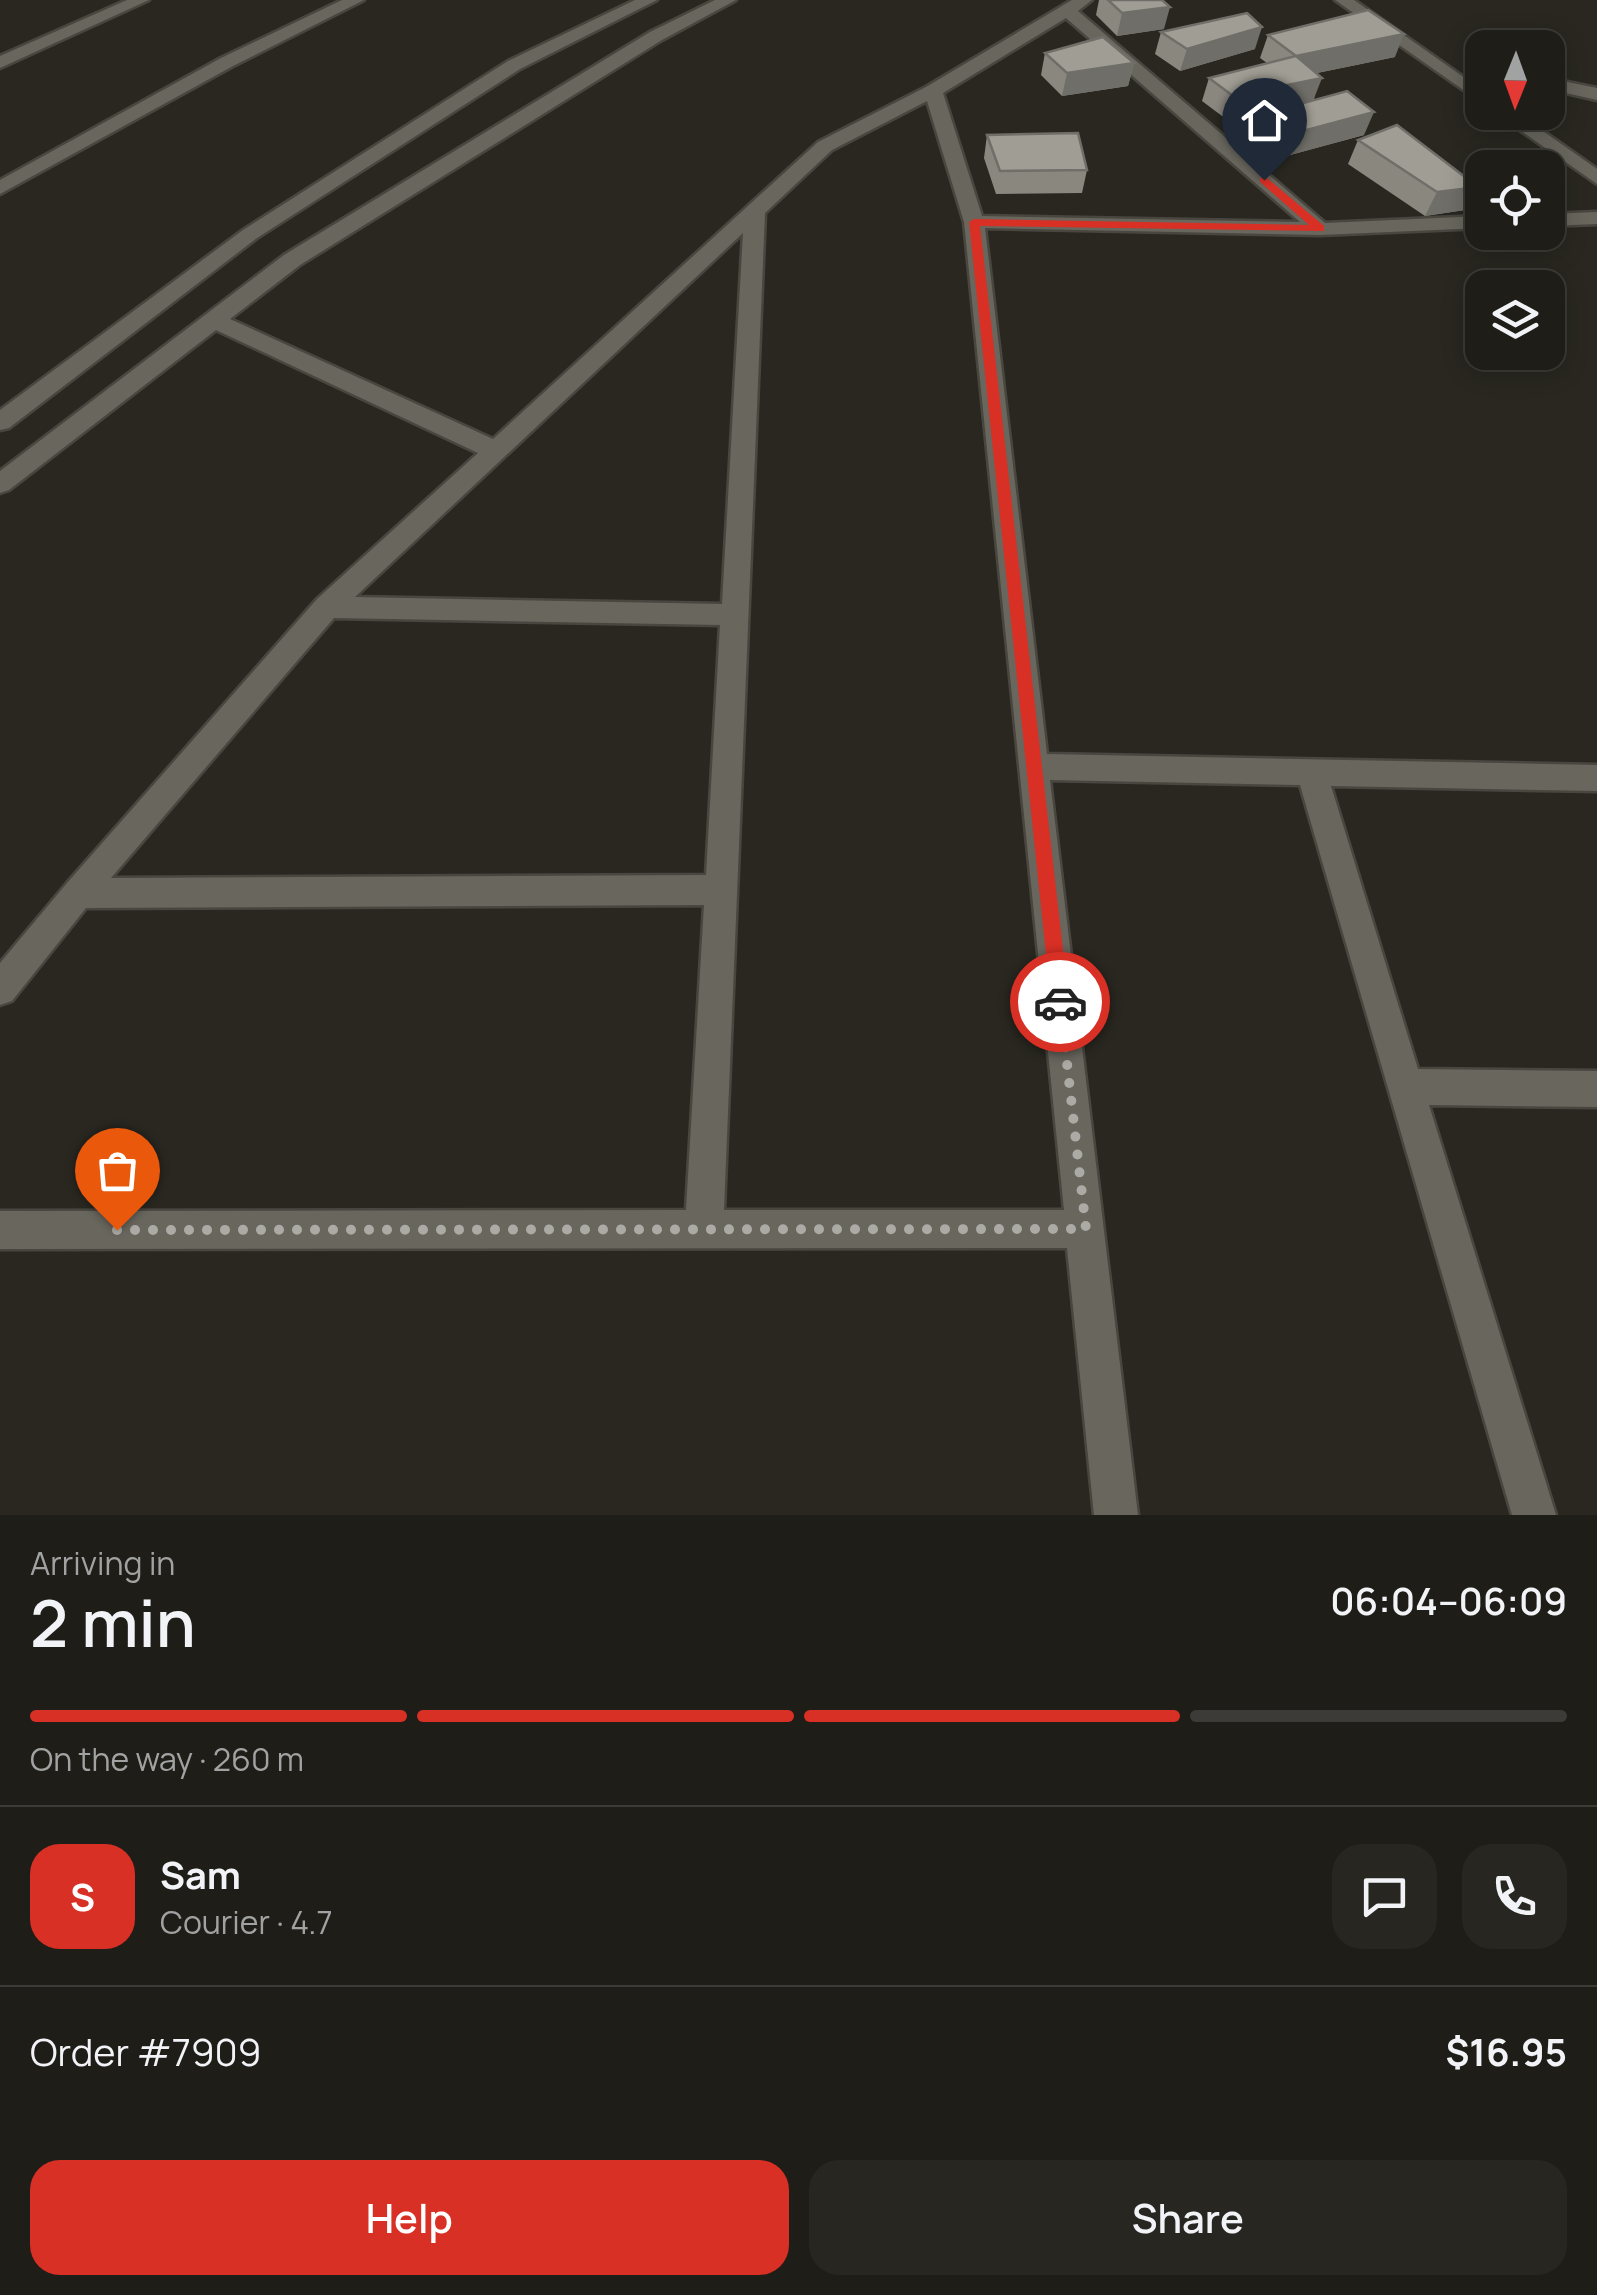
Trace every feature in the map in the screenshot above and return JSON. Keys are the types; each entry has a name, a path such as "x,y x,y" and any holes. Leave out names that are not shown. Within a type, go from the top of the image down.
{"street":[{"path":"5,58 142,0"},
{"path":"0,188 227,62 356,0"},
{"path":"0,422 250,234 514,65 650,0"},
{"path":"0,484 292,260 656,36 728,0"},
{"path":"1343,0 1465,86"},
{"path":"0,989 327,607 825,146 933,92 1075,4 1320,229"},
{"path":"1428,60 1465,68"},
{"path":"1565,87 1597,94"},
{"path":"933,92 974,222 1116,1515"},
{"path":"1529,130 1597,178"},
{"path":"704,1230 755,211"},
{"path":"1565,219 1597,218"},
{"path":"974,222 1320,229 1465,223"},
{"path":"214,320 496,451"},
{"path":"327,607 734,615"},
{"path":"1033,768 1597,778"},
{"path":"1312,774 1534,1515"},
{"path":"78,894 722,890"},
{"path":"1404,1087 1597,1089"},
{"path":"0,1230 1086,1229"}],"building":[{"path":"1108,0 1162,0 1170,7 1122,13"},
{"path":"1368,10 1404,34 1296,56 1268,35"},
{"path":"1247,13 1262,27 1187,49 1161,32"},
{"path":"1103,37 1134,63 1067,73 1045,53"},
{"path":"1296,56 1322,78 1233,96 1209,78"},
{"path":"1347,91 1374,112 1288,135 1260,115"},
{"path":"1397,125 1465,177 1465,189 1437,192 1358,140"},
{"path":"1078,133 1087,170 1000,171 987,135"}],"way so far":[{"path":"117,1230 1086,1229 1060,1002"}],"route":[{"path":"1060,1002 974,222 1320,229 1264,180"}]}
